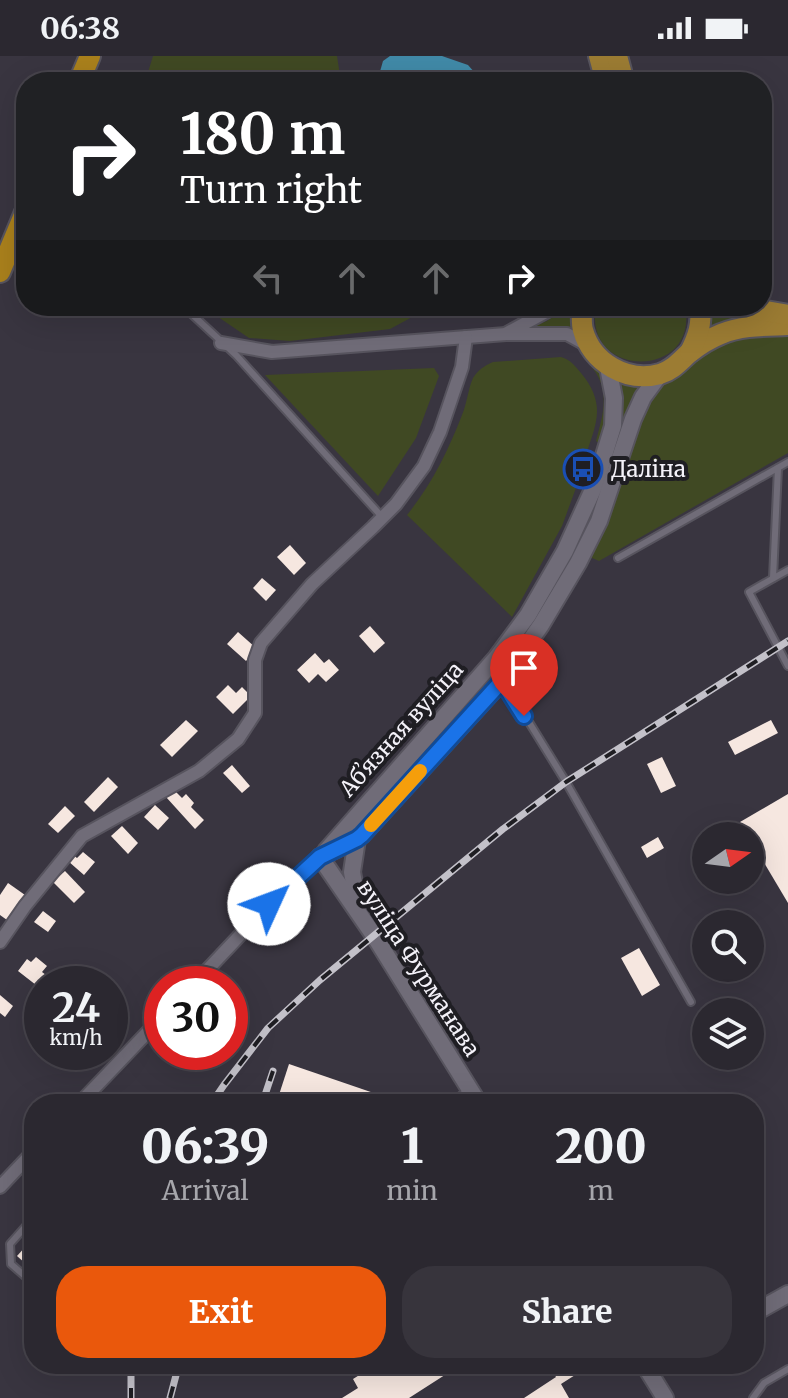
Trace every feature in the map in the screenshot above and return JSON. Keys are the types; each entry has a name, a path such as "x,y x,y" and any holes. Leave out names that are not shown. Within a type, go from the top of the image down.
{"highway":[{"path":"0,272 16,234"}],"main road":[{"path":"582,316 582,327 589,346 608,367 633,376 660,374"},
{"path":"690,352 698,337 701,316"},
{"name":"Абʼязная вуліца","path":"660,374 722,333 752,326 788,325"}],"street":[{"path":"506,334 539,316"},
{"path":"221,343 272,352 506,334 567,334 589,346"},
{"path":"0,942 82,836 199,771 238,739 255,713 255,660 261,643 312,584 383,518 424,466 440,432 462,367 466,337"},
{"name":"Абʼязная вуліца","path":"211,966 275,898 320,857 490,665 528,615 565,551 595,485 613,426 614,398 608,367"},
{"name":"Абʼязная вуліца","path":"320,857 357,839 502,681 541,625 578,563 599,521 633,419 643,397 660,374"},
{"path":"357,839 352,872 360,915"},
{"name":"вуліца Фурманава","path":"320,857 473,1094"},
{"path":"89,1094 144,1036"},
{"path":"0,1187 24,1162"},
{"path":"764,1307 788,1294"},
{"path":"654,1374 662,1397"}],"lane":[{"path":"193,316 236,355 383,518"},
{"path":"618,558 788,462"},
{"path":"773,578 778,468"},
{"path":"788,570 749,592 788,666"},
{"path":"490,665 566,782 691,1002"},
{"path":"463,1094 470,1089"},
{"path":"24,1228 10,1244 11,1264 24,1274"},
{"path":"753,1398 764,1383 788,1369"}],"green space":[{"path":"153,56 337,56 339,72 148,72"},
{"path":"217,316 414,316 390,329 290,341 249,338"},
{"path":"554,316 570,316 573,329 553,327 525,330"},
{"path":"596,316 685,316 685,330 675,348 660,358 641,362 622,358 606,348 596,330"},
{"path":"711,316 753,316 763,319 709,329"},
{"path":"788,334 788,453 599,561 590,557 626,471 641,416 655,390 725,338"},
{"path":"579,347 594,360 606,381 607,417 599,443 596,441 604,407 603,390"},
{"path":"561,357 568,360 590,385 597,407 595,428 583,464 579,464 576,475 580,477 562,526 512,617 407,515 445,454 477,373 493,362"},
{"path":"434,368 439,376 416,438 378,496 265,375"},
{"path":"618,377 645,382 623,420 593,519 572,560 569,560 567,558 590,516 607,472 622,406 623,394"}],"water":[{"path":"390,56 442,56 468,65 474,72 380,72 383,61"}],"building":[{"path":"290,545 306,563 294,575 277,557"},
{"path":"262,578 276,590 266,601 253,588"},
{"path":"370,626 385,643 374,653 359,636"},
{"path":"238,632 256,648 246,661 227,644"},
{"path":"315,653 324,663 329,659 339,670 326,682 318,674 309,683 297,670"},
{"path":"228,685 236,693 242,687 251,696 233,714 216,697"},
{"path":"186,720 198,731 172,757 160,745"},
{"path":"771,720 778,733 735,755 728,742"},
{"path":"662,757 676,786 661,793 647,764"},
{"path":"232,765 250,786 242,793 223,773"},
{"path":"108,777 118,787 94,812 84,802"},
{"path":"174,790 182,798 186,794 194,803 191,807 204,820 195,829 166,797"},
{"path":"788,794 788,903 764,862 764,822 740,822"},
{"path":"155,805 169,818 158,830 144,817"},
{"path":"65,806 75,816 58,833 48,824"},
{"path":"122,826 138,843 128,854 111,836"},
{"path":"658,837 664,848 647,858 641,847"},
{"path":"83,852 95,862 84,875 68,861 73,855 77,858"},
{"path":"65,871 85,892 74,903 53,882"},
{"path":"8,883 25,895 7,920 0,915 0,895"},
{"path":"43,911 56,921 48,932 34,922"},
{"path":"639,948 660,985 642,996 621,958"},
{"path":"36,957 47,966 24,966 24,976 18,971 27,959 31,962"},
{"path":"0,995 13,1006 5,1017 0,1013"},
{"path":"289,1064 377,1094 279,1094"},
{"path":"24,1248 24,1262 17,1256"},
{"path":"361,1374 446,1374 409,1398 342,1398 358,1388 353,1379"},
{"path":"554,1374 577,1374 561,1384 569,1398 524,1398 556,1377"}],"railway":[{"path":"218,1094 268,1028 320,980 503,829 566,782 788,641"},
{"path":"265,1094 273,1071"},
{"path":"131,1374 131,1398"},
{"path":"170,1398 176,1374"}],"slow traffic":[{"path":"371,825 420,771"}],"place":[{"name":"Даліна","path":"583,469"}],"route":[{"path":"269,904 320,857 362,835 502,681 524,716"}]}
